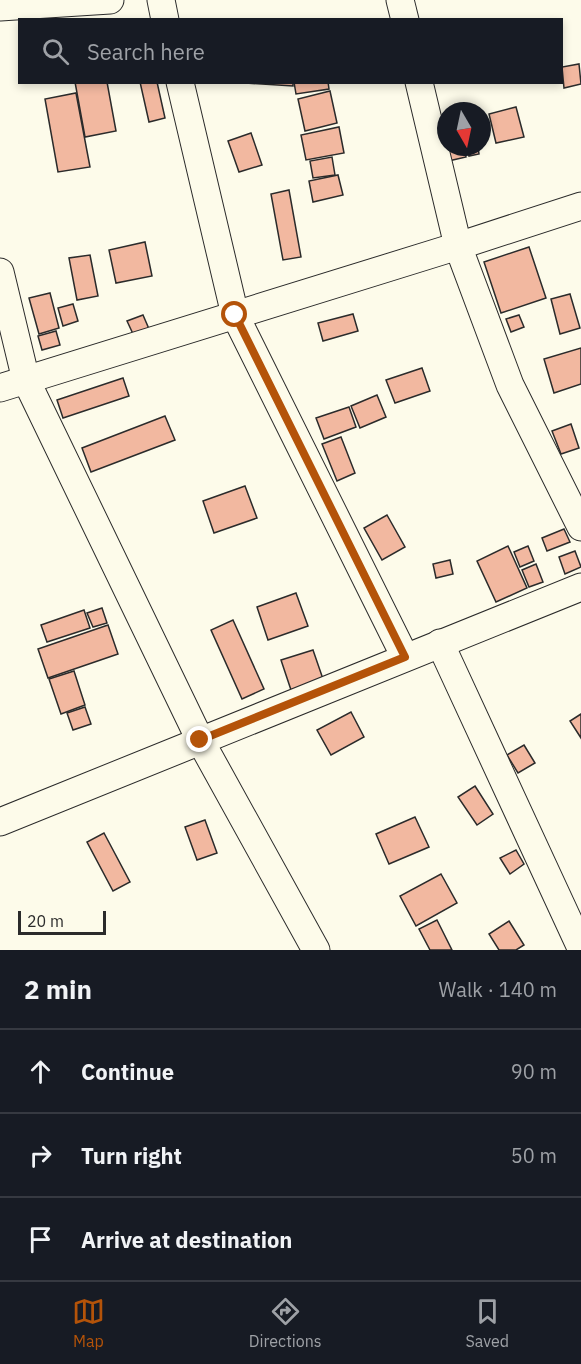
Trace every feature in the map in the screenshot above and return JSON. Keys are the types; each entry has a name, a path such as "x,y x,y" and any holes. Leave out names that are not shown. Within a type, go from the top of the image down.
{"street":[{"path":"0,7 110,0"},
{"path":"161,0 165,18"},
{"path":"400,0 404,18"},
{"path":"180,84 235,315 405,657"},
{"path":"419,84 458,246 510,385 581,527"},
{"path":"0,388 581,206"},
{"path":"0,272 26,380 200,740 316,950"},
{"path":"0,822 581,587"},
{"path":"440,643 581,948"}],"building":[{"path":"579,64 581,84 564,88 563,67"},
{"path":"75,84 107,84 116,131 85,137"},
{"path":"140,84 157,84 165,118 149,122"},
{"path":"262,84 293,84 293,86"},
{"path":"294,84 328,84 329,89 296,94"},
{"path":"330,91 337,123 305,131 298,99"},
{"path":"76,93 90,167 58,172 45,99"},
{"path":"516,107 524,137 496,143 491,113"},
{"path":"339,127 344,153 306,160 301,135"},
{"path":"251,133 262,165 239,172 228,141"},
{"path":"442,156 466,156 466,157 444,162"},
{"path":"332,157 335,175 313,178 310,161"},
{"path":"338,175 343,195 313,202 309,181"},
{"path":"289,190 301,257 283,260 271,194"},
{"path":"145,242 152,276 116,283 109,250"},
{"path":"529,247 546,298 501,313 484,262"},
{"path":"90,255 98,296 77,300 69,258"},
{"path":"50,293 59,328 39,334 29,298"},
{"path":"570,294 580,328 560,334 551,299"},
{"path":"73,304 78,321 63,326 58,308"},
{"path":"353,314 358,331 323,341 318,323"},
{"path":"143,315 149,329 134,336 127,321"},
{"path":"519,315 524,327 511,332 506,319"},
{"path":"56,331 60,345 42,350 38,336"},
{"path":"581,348 581,384 554,393 544,359"},
{"path":"422,368 430,391 395,403 386,380"},
{"path":"123,378 129,396 63,418 57,400"},
{"path":"377,395 386,417 360,428 351,406"},
{"path":"349,407 356,427 324,439 316,418"},
{"path":"165,416 175,440 91,472 82,448"},
{"path":"571,424 579,448 561,454 552,431"},
{"path":"341,437 355,473 337,481 322,444"},
{"path":"245,486 257,518 214,533 203,501"},
{"path":"387,515 405,547 382,560 364,528"},
{"path":"564,529 570,542 547,551 542,538"},
{"path":"508,546 527,588 496,602 477,561"},
{"path":"528,546 534,561 520,567 514,552"},
{"path":"575,551 581,567 565,574 559,557"},
{"path":"450,560 453,574 436,578 433,564"},
{"path":"536,564 543,582 529,587 522,570"},
{"path":"296,593 308,626 268,640 257,607"},
{"path":"102,608 107,623 93,627 87,613"},
{"path":"84,610 90,628 47,642 41,625"},
{"path":"233,620 264,689 242,699 211,630"},
{"path":"108,625 118,654 48,678 38,649"},
{"path":"313,650 323,679 291,690 281,660"},
{"path":"74,671 85,705 61,714 49,679"},
{"path":"85,707 91,724 73,730 67,713"},
{"path":"351,712 364,737 331,755 317,730"},
{"path":"581,714 581,738 570,721"},
{"path":"524,745 535,763 518,773 507,755"},
{"path":"475,786 493,814 477,825 458,797"},
{"path":"415,817 429,847 389,864 376,834"},
{"path":"205,820 217,853 197,860 185,827"},
{"path":"104,833 130,882 113,891 87,842"},
{"path":"516,850 524,864 510,874 500,858"},
{"path":"441,874 457,903 416,926 400,896"},
{"path":"437,920 452,950 430,950 419,929"},
{"path":"509,921 524,945 516,950 499,950 489,934"}],"route":[{"path":"200,740 405,657 235,315"}]}
